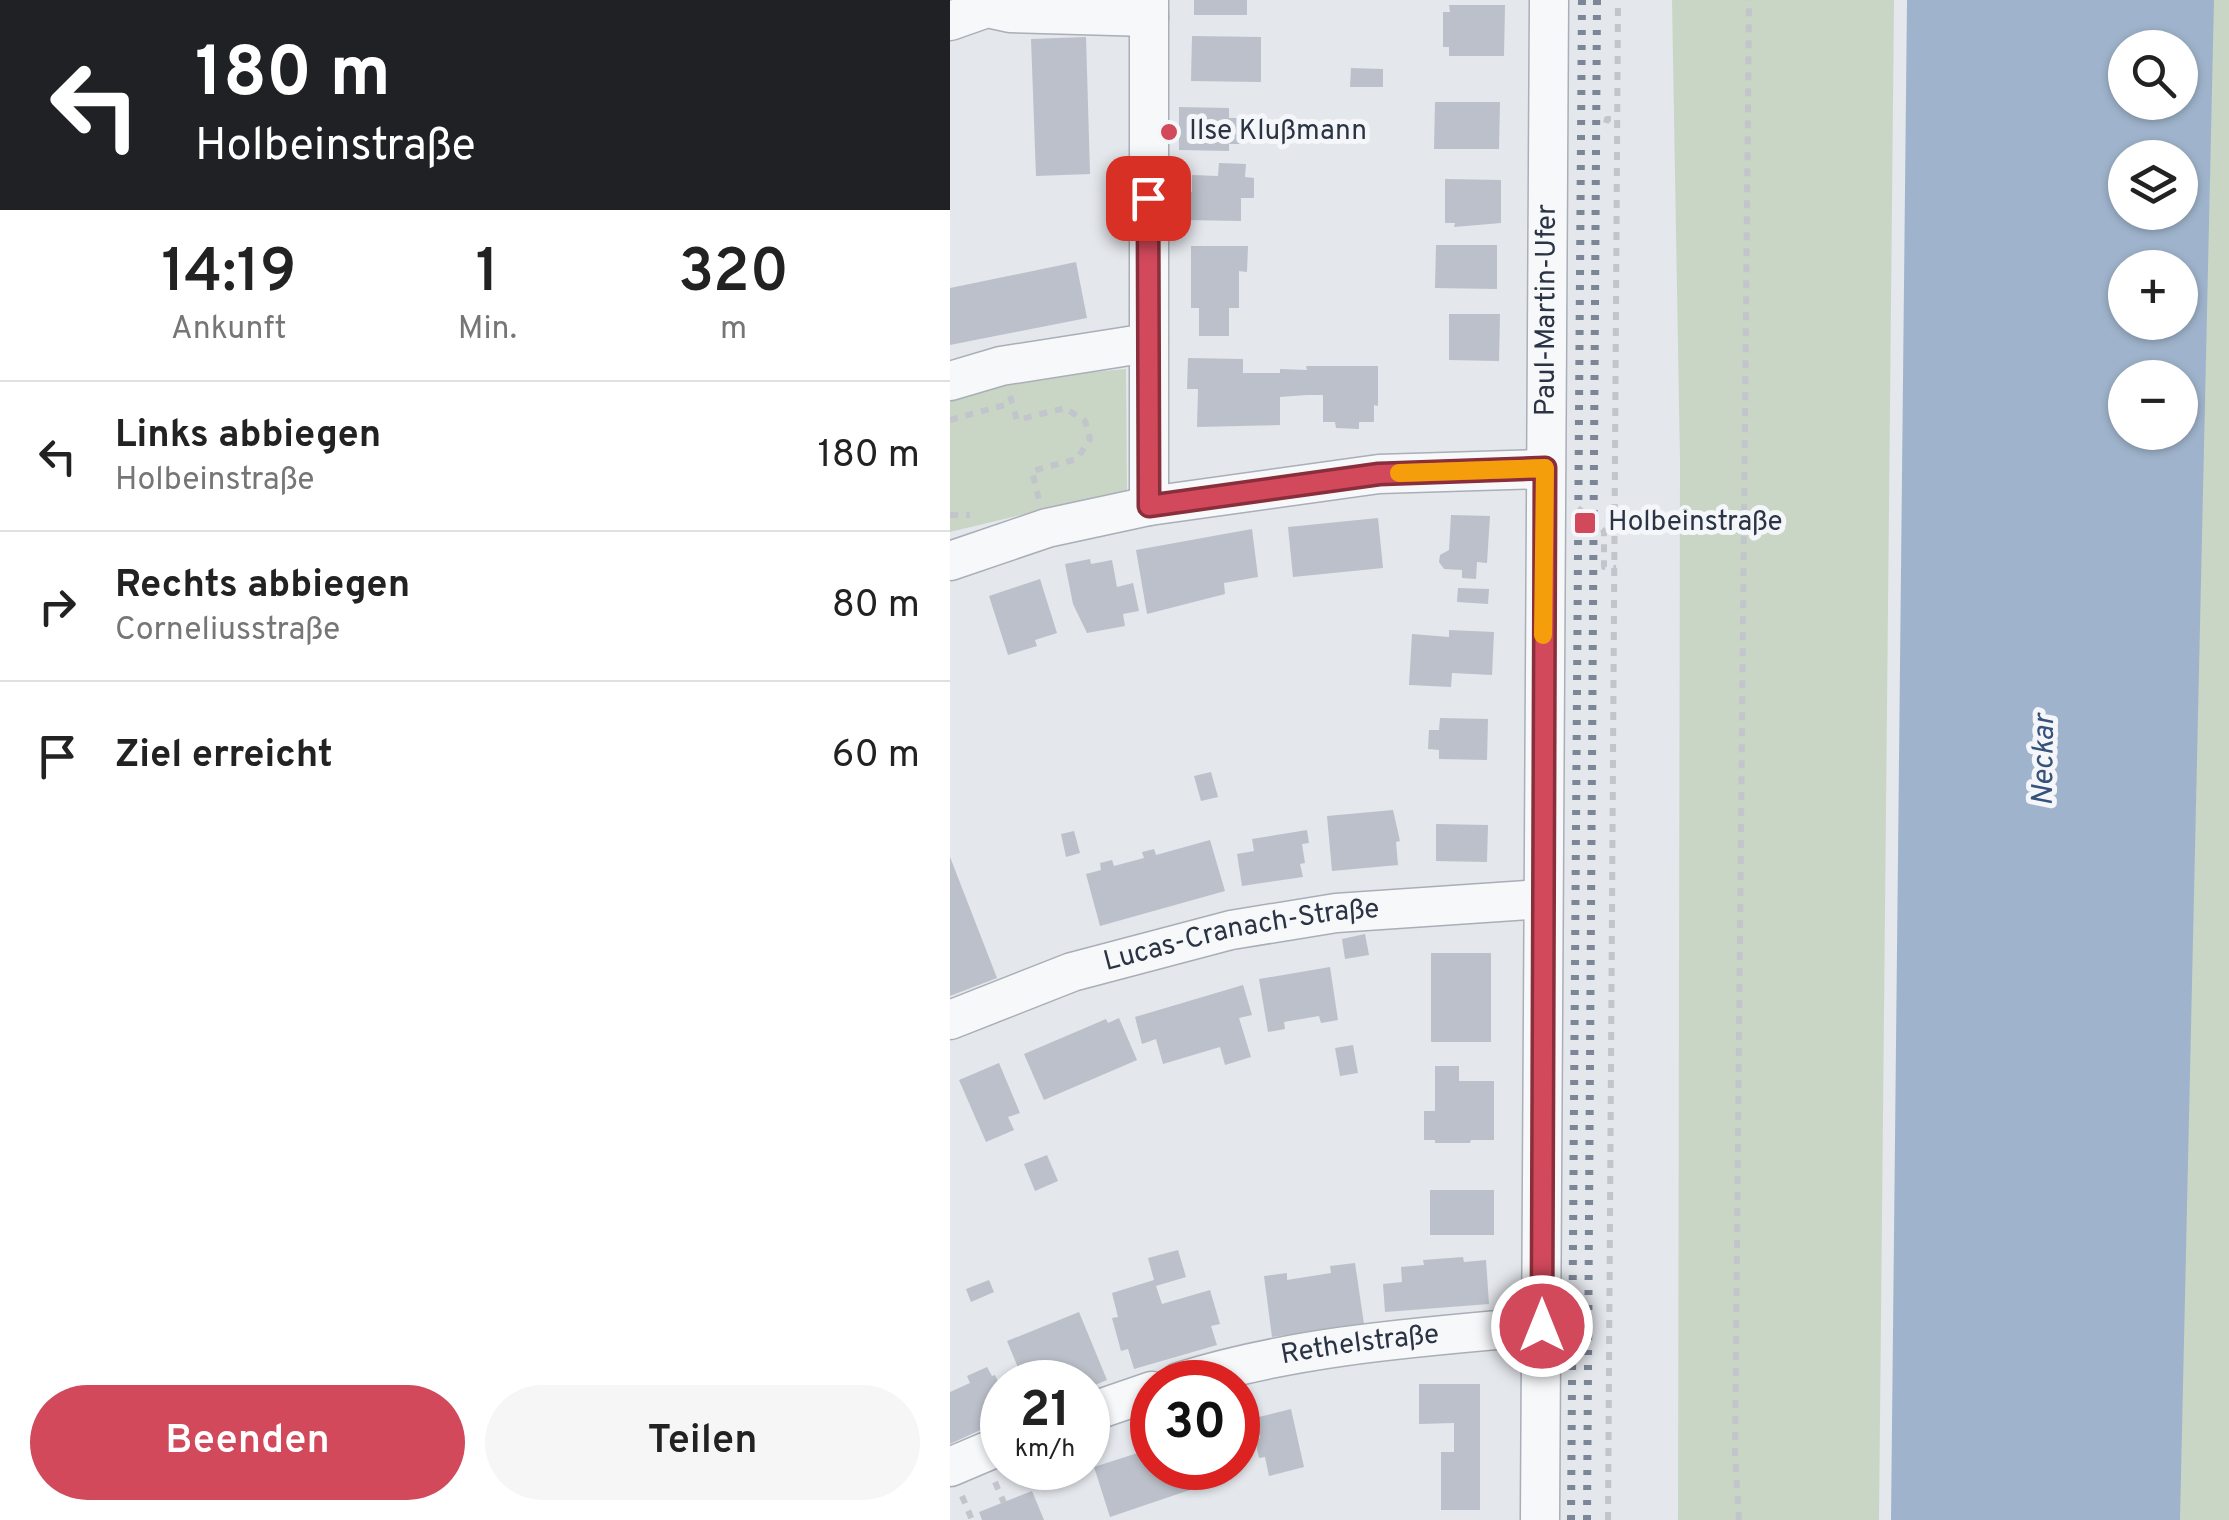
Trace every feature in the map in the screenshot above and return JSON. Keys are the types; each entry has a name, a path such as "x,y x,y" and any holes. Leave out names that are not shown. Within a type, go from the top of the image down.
{"street":[{"name":"Paul-Martin-Ufer","path":"1540,1520 1549,0"},
{"path":"950,22 987,8 1010,13 1149,9 1149,506"},
{"path":"950,381 1002,366 1148,343"},
{"path":"950,561 1047,528 1149,506 1379,474 1545,468"},
{"name":"Lucas-Cranach-Straße","path":"950,1020 1072,972 1231,930 1336,913 1542,899"},
{"name":"Rethelstraße","path":"1260,1363 1320,1349 1542,1326"},
{"path":"950,1467 980,1454"}],"path":[{"path":"1608,1520 1618,0"},
{"path":"1739,1520 1735,1456 1750,0"},
{"path":"1606,123 1607,119 1618,119"},
{"path":"1002,366 1017,420 1065,408 1086,420 1090,439 1077,459 1032,471 1047,528"},
{"path":"950,420 1012,403"},
{"path":"1604,530 1604,567 1616,568"}],"green space":[{"path":"1672,0 1894,0 1879,1520 1678,1520 1680,461"},
{"path":"2200,0 2229,0 2229,1520 2171,1520 2191,450 2198,450 2198,360 2193,360 2194,340 2198,340"},
{"path":"1126,369 1127,490 950,532 950,395 1001,380"}],"water":[{"name":"Neckar","path":"1907,0 2214,0 2180,1520 1891,1520"}],"building":[{"path":"1194,0 1247,0 1247,15 1194,15"},
{"path":"1449,5 1505,5 1504,56 1449,56 1449,47 1443,47 1443,12 1450,12"},
{"path":"1192,36 1261,37 1261,82 1191,81"},
{"path":"1086,37 1090,174 1036,176 1031,39"},
{"path":"1351,68 1383,69 1383,87 1350,87"},
{"path":"1435,102 1500,102 1499,149 1434,149"},
{"path":"1179,107 1229,108 1229,118 1244,118 1244,144 1229,144 1229,151 1179,150"},
{"path":"1219,163 1246,164 1245,177 1254,178 1254,198 1241,198 1241,221 1185,220 1186,192 1192,192 1192,175 1218,176"},
{"path":"1445,179 1501,180 1501,223 1454,227 1455,223 1445,223"},
{"path":"1436,245 1497,245 1497,289 1435,288"},
{"path":"1191,246 1248,246 1247,272 1239,271 1239,308 1229,308 1229,336 1199,336 1199,308 1191,308"},
{"path":"1076,262 1087,318 950,345 950,288"},
{"path":"1449,314 1500,314 1499,361 1449,360"},
{"path":"1188,358 1243,359 1243,373 1307,370 1306,366 1378,366 1374,422 1359,422 1359,429 1336,428 1335,422 1323,422 1323,395 1307,395 1280,397 1280,425 1197,427 1198,389 1187,389"},
{"path":"1451,515 1490,516 1487,563 1477,562 1476,579 1462,578 1462,570 1444,569 1439,562 1440,555 1449,550"},
{"path":"1378,518 1383,568 1293,577 1288,527"},
{"path":"1252,529 1258,577 1224,583 1225,594 1147,614 1136,550"},
{"path":"1090,559 1091,564 1112,560 1117,587 1133,583 1139,611 1123,614 1125,626 1087,633 1073,604 1065,564"},
{"path":"1040,579 1057,633 1035,640 1037,646 1008,655 989,596"},
{"path":"1458,588 1489,589 1488,604 1457,602"},
{"path":"1449,630 1494,632 1492,675 1452,673 1451,687 1409,685 1412,634 1449,637"},
{"path":"1440,718 1488,719 1487,760 1439,759 1439,750 1428,749 1429,730 1439,730"},
{"path":"1211,772 1218,797 1201,801 1194,776"},
{"path":"1393,810 1400,841 1396,842 1398,865 1332,871 1327,816"},
{"path":"1436,824 1488,825 1487,862 1436,861"},
{"path":"1307,830 1309,843 1302,844 1305,863 1300,864 1303,877 1242,886 1237,854 1254,851 1252,839"},
{"path":"1074,831 1080,853 1066,857 1061,834"},
{"path":"1210,840 1225,891 1100,926 1086,874 1101,870 1100,863 1112,860 1114,866 1144,858 1142,852 1154,849 1156,855"},
{"path":"950,857 997,978 950,996"},
{"path":"1365,934 1369,955 1345,959 1342,939"},
{"path":"1431,953 1491,953 1491,1042 1431,1042"},
{"path":"1330,967 1338,1020 1321,1023 1319,1016 1284,1022 1285,1029 1268,1032 1259,979"},
{"path":"1243,985 1252,1015 1239,1018 1251,1057 1225,1065 1220,1047 1163,1064 1156,1039 1142,1044 1135,1017"},
{"path":"1119,1018 1137,1060 1044,1100 1024,1054 1106,1019 1108,1023"},
{"path":"1353,1045 1358,1073 1340,1076 1335,1048"},
{"path":"999,1063 1020,1113 1008,1117 1014,1130 986,1142 959,1080"},
{"path":"1435,1066 1459,1066 1459,1081 1494,1081 1494,1140 1424,1140 1424,1111 1435,1111"},
{"path":"1047,1155 1058,1181 1035,1191 1024,1164"},
{"path":"1430,1190 1494,1190 1494,1235 1430,1235"},
{"path":"1178,1250 1186,1277 1156,1286 1162,1304 1210,1290 1220,1324 1211,1326 1217,1345 1165,1360 1131,1360 1128,1349 1121,1351 1112,1318 1118,1317 1112,1293 1154,1280 1148,1258"},
{"path":"1463,1257 1464,1262 1486,1260 1489,1304 1385,1312 1383,1284 1402,1282 1401,1267 1424,1265 1423,1260"},
{"path":"1355,1263 1364,1324 1272,1337 1264,1276 1287,1273 1287,1280 1331,1273 1330,1266"},
{"path":"989,1280 994,1292 971,1302 966,1289"},
{"path":"1079,1312 1099,1360 1015,1360 1007,1341"},
{"path":"980,1370 980,1430 950,1444 950,1392 970,1383 967,1376"},
{"path":"1419,1384 1480,1384 1480,1510 1441,1510 1441,1452 1454,1452 1454,1423 1419,1424"},
{"path":"1291,1409 1304,1467 1269,1476 1265,1457 1260,1458 1260,1417"},
{"path":"1130,1455 1130,1490 1190,1490 1110,1517 1101,1490 1110,1490 1110,1462"},
{"path":"1032,1491 1044,1520 982,1520 979,1512"}],"railway":[{"path":"1571,1520 1582,0"},
{"path":"1587,1520 1597,0"}],"slow traffic":[{"path":"1399,473 1545,468 1543,635"}],"place":[{"name":"Ilse Klußmann","path":"1169,132"},
{"name":"Holbeinstraße","path":"1585,523"}],"route":[{"path":"1148,198 1149,506 1379,474 1545,468 1542,1326"}]}
